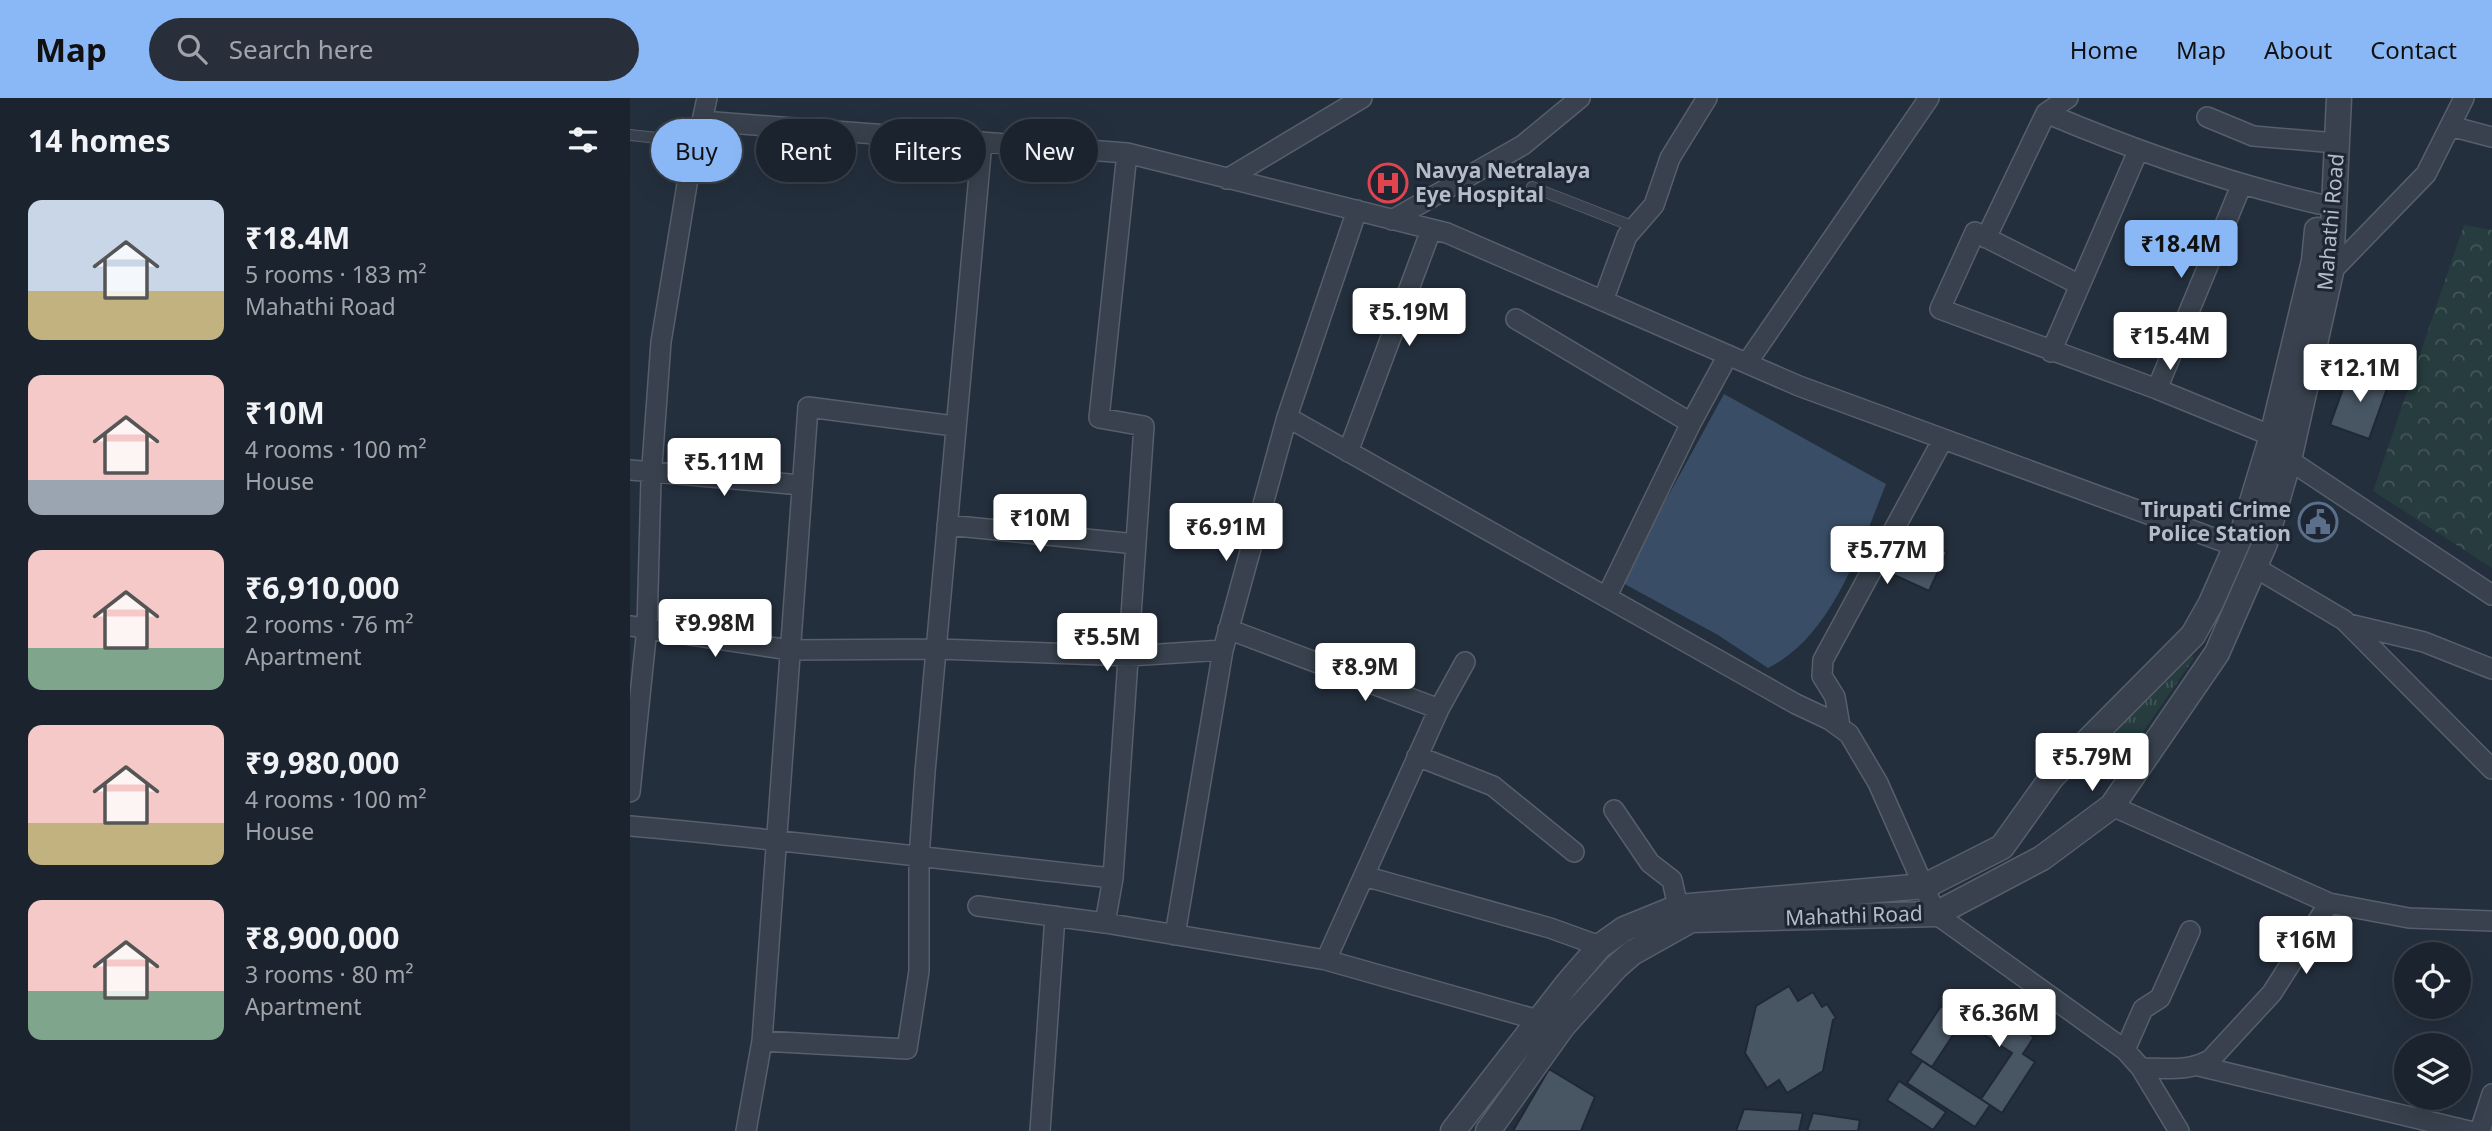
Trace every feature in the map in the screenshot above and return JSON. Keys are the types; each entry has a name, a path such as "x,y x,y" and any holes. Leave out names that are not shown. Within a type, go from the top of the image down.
{"street":[{"path":"702,119 706,98"},
{"path":"1227,179 1362,98"},
{"path":"1392,220 1523,145 1580,98"},
{"path":"1603,301 1632,226 1654,205 1670,158 1707,98"},
{"path":"1747,363 1928,98"},
{"path":"1986,237 2046,113 2068,98"},
{"name":"Mahathi Road","path":"1453,1131 1538,1020 1600,946 1625,929 1678,907 1925,886 2002,847 2052,777 2193,635 2211,603 2235,546 2272,436 2322,267 2319,204 2324,98"},
{"name":"Mahathi Road","path":"1488,1131 1563,1026 1609,974 1632,953 1691,920 1936,914 2042,858 2112,806 2217,653 2256,568 2289,460 2322,267 2339,98"},
{"path":"2322,267 2426,174 2464,98"},
{"path":"2046,113 2138,151 2241,186 2319,204"},
{"path":"2207,117 2253,136 2324,142"},
{"path":"742,124 870,134"},
{"path":"2450,127 2492,137"},
{"path":"986,142 1127,153 1447,233 1747,363 1942,441 2235,546"},
{"path":"2051,352 2138,151"},
{"path":"1105,923 1112,878 1129,656 1143,426 1098,418 1127,153"},
{"path":"630,792 638,627 661,342 687,182"},
{"path":"762,1041 907,1049 919,971 919,858 939,649 954,426 978,182"},
{"path":"2157,389 2241,186"},
{"path":"1175,935 1228,629 1287,417 1356,211"},
{"path":"1348,452 1432,230"},
{"path":"2080,285 1975,232 1940,309 2157,389 2272,436"},
{"path":"1516,319 1691,423"},
{"path":"1607,596 1691,423 1728,355"},
{"path":"747,1131 762,1041 774,838 808,407 954,426"},
{"path":"1287,417 1796,704 1840,726 1849,734 1878,783 1936,914 2125,1050 2141,1068 2179,1131"},
{"path":"1840,726 1835,697 1822,676 1823,660 1942,441"},
{"path":"2289,460 2492,595"},
{"path":"630,470 801,485"},
{"path":"947,525 1136,544"},
{"path":"2256,568 2348,623 2492,769"},
{"path":"2348,623 2424,642 2492,669"},
{"path":"638,627 790,650 939,649 1129,656 1223,650"},
{"path":"1228,629 1439,709"},
{"path":"1326,960 1417,755 1465,662"},
{"path":"1417,755 1493,786 1574,852"},
{"path":"2112,806 2329,903 2409,918 2492,921"},
{"path":"1614,810 1650,863 1672,880 1678,907"},
{"path":"630,825 774,838 919,858 1112,878"},
{"path":"1364,876 1550,928 1600,946"},
{"path":"2199,1066 2211,1059 2272,993 2329,903"},
{"path":"978,906 1105,923 1326,960 1538,1020"},
{"path":"1040,1131 1055,916"},
{"path":"2125,1050 2143,1009 2160,998 2190,931"},
{"path":"2141,1068 2199,1066 2469,1131"},
{"path":"2480,1131 2492,1094"}],"lane":[{"path":"630,135 651,137"},
{"path":"1532,187 1632,226"}],"green space":[{"path":"2464,225 2492,230 2492,568 2373,491"},
{"path":"2189,654 2194,658 2109,781 2080,766"}],"water":[{"path":"1724,394 1886,484 1855,561 1827,613 1810,635 1790,654 1768,668 1718,635 1621,582"}],"building":[{"path":"1385,163 1405,184 1393,196 1373,175"},
{"path":"2350,369 2389,383 2369,439 2330,425"},
{"path":"1899,529 1947,552 1929,591 1881,569"},
{"path":"1789,986 1798,1001 1813,992 1822,1007 1827,1004 1836,1018 1833,1020 1823,1071 1787,1093 1779,1080 1767,1088 1745,1053 1756,1006"},
{"path":"1966,993 2034,1037 2023,1054 2035,1062 2002,1113 1981,1099 2012,1053 1952,1014"},
{"path":"1941,1006 1963,1020 1932,1067 1910,1053"},
{"path":"1922,1061 1990,1105 1975,1127 1907,1083"},
{"path":"1549,1069 1595,1097 1581,1131 1513,1131"},
{"path":"1899,1081 1946,1112 1933,1130 1887,1100"},
{"path":"1744,1109 1803,1113 1799,1131 1736,1131"},
{"path":"1813,1113 1860,1120 1858,1131 1807,1131"}],"place":[{"name":"Navya Netralaya Eye Hospital","path":"1388,183"},
{"name":"Tirupati Crime Police Station","path":"2318,522"}]}
